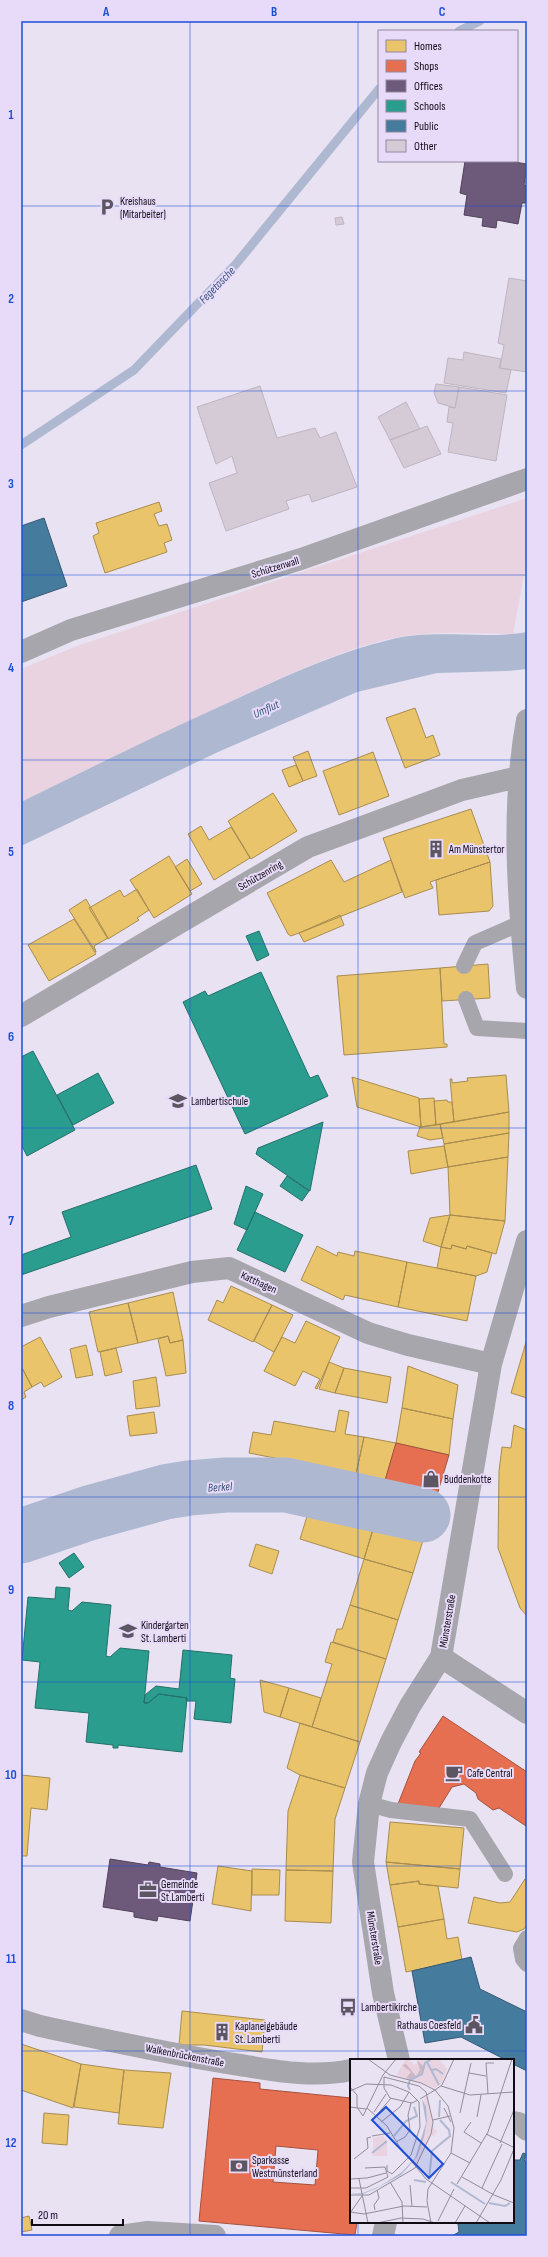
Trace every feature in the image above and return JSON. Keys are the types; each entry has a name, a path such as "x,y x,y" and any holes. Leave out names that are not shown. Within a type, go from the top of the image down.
{"street":[{"name":"Schützenwall","path":"21,652 71,630 301,559 527,479"},
{"path":"527,720 516,849 527,988"},
{"name":"Schützenring","path":"21,1016 308,848 462,790 523,776"},
{"name":"Münsterstraße","path":"399,2059 383,1993 363,1862 369,1804 377,1773 391,1742 410,1706 441,1657 490,1364 527,1241"},
{"name":"Katthagen","path":"21,1316 49,1307 192,1272 229,1268 368,1333 408,1345 490,1364"},
{"path":"441,1657 527,1713"},
{"name":"Walkenbrückenstraße","path":"21,2020 40,2026 226,2063 289,2073 320,2074 350,2070"},
{"path":"514,2122 519,2123 527,2130"},
{"path":"384,2236 386,2223"},
{"path":"120,2236 148,2234 215,2236"}],"lane":[{"path":"464,966 475,943 521,923"},
{"path":"466,999 477,1028 527,1031"},
{"path":"369,1804 391,1810 470,1819 505,1874"},
{"path":"527,1938 521,1948 523,1959 527,1964"}],"shaded area":[{"path":"527,498 527,559 513,634 420,634 368,644 308,666 268,684 21,802 21,669 77,646"}],"water":[{"name":"Umflut","path":"527,632 527,669 437,673 357,692 218,752 21,846 21,802 172,729 304,668 367,646 406,637 440,634 492,635"}],"building: Homes":[{"path":"159,502 162,511 154,514 159,526 167,524 172,540 164,543 167,552 105,573 93,536 99,533 96,523"},
{"path":"415,708 426,738 433,735 440,755 405,768 386,718"},
{"path":"308,751 317,776 303,781 293,757"},
{"path":"373,752 389,796 339,815 323,771"},
{"path":"296,765 303,781 289,787 282,770"},
{"path":"273,793 297,831 251,859 228,821"},
{"name":"Am Münstertor","path":"471,809 490,862 430,882 433,888 405,898 383,838"},
{"path":"201,826 209,840 231,827 250,858 214,880 188,834"},
{"path":"169,856 192,894 154,918 130,880"},
{"path":"187,859 202,884 190,891 175,867"},
{"path":"331,860 344,882 391,860 402,892 291,936 288,934 267,893"},
{"path":"490,862 493,906 489,911 439,915 436,880"},
{"path":"137,889 149,910 137,918 139,920 108,939 89,908 120,890 124,897"},
{"path":"86,899 108,938 94,946 96,952 69,910"},
{"path":"340,915 344,925 304,942 299,933"},
{"path":"74,919 96,954 49,981 28,945"},
{"path":"488,964 490,998 442,1001 440,968"},
{"path":"440,968 444,1044 447,1044 447,1047 344,1055 337,976"},
{"path":"506,1075 509,1112 454,1122 450,1079 452,1079 452,1083 468,1081 467,1078"},
{"path":"352,1077 419,1098 421,1127 357,1107"},
{"path":"434,1098 436,1125 421,1127 419,1099"},
{"path":"447,1100 448,1102 452,1102 454,1122 436,1125 434,1101"},
{"path":"509,1112 509,1133 444,1144 440,1124"},
{"path":"440,1124 443,1138 430,1140 417,1136 420,1127"},
{"path":"509,1133 508,1157 448,1167 444,1144"},
{"path":"444,1146 448,1167 411,1174 408,1151"},
{"path":"508,1157 505,1221 450,1215 448,1167"},
{"path":"450,1215 441,1247 423,1241 430,1218"},
{"path":"450,1215 505,1221 496,1254 467,1246 466,1249 452,1245 451,1249 441,1247"},
{"path":"452,1245 466,1249 467,1246 492,1253 487,1272 476,1276 437,1268 441,1247 451,1249"},
{"path":"317,1246 337,1256 338,1252 354,1256 355,1251 407,1262 398,1307 345,1295 343,1300 301,1280"},
{"path":"407,1262 476,1276 467,1321 398,1307"},
{"path":"231,1286 272,1305 253,1342 208,1320 217,1300 223,1303"},
{"path":"173,1292 183,1340 170,1343 168,1336 138,1343 128,1303"},
{"path":"128,1303 138,1343 98,1352 89,1312"},
{"path":"272,1305 293,1315 274,1352 254,1341"},
{"path":"306,1321 340,1337 317,1389 315,1388 320,1379 303,1371 295,1386 264,1371 282,1337 295,1343"},
{"path":"168,1336 170,1343 183,1340 186,1373 166,1376 158,1339"},
{"path":"40,1337 62,1377 44,1387 41,1382 32,1387 21,1366 21,1347"},
{"path":"527,1339 527,1398 511,1393"},
{"path":"86,1345 93,1375 76,1378 70,1349"},
{"path":"116,1348 122,1372 105,1376 100,1352"},
{"path":"329,1362 344,1368 335,1393 319,1389"},
{"path":"21,1366 32,1387 24,1392 26,1397 21,1400"},
{"path":"408,1366 458,1385 453,1419 402,1408"},
{"path":"344,1368 391,1377 387,1403 335,1393"},
{"path":"156,1377 160,1406 136,1409 133,1381"},
{"path":"402,1408 453,1419 449,1455 396,1443"},
{"path":"339,1410 349,1412 345,1434 364,1437 356,1474 249,1453 253,1432 271,1435 274,1421 335,1432"},
{"path":"154,1412 157,1433 130,1436 127,1416"},
{"path":"514,1425 527,1430 527,1616 520,1608 498,1548 499,1471 502,1447 511,1448"},
{"path":"364,1437 396,1443 384,1484 356,1474"},
{"path":"312,1500 378,1513 364,1559 300,1539"},
{"path":"378,1513 428,1524 413,1573 364,1559"},
{"path":"256,1544 279,1551 272,1574 249,1566"},
{"path":"364,1559 413,1573 398,1620 350,1605"},
{"path":"350,1605 398,1620 386,1659 333,1642 337,1629 342,1629"},
{"path":"331,1642 386,1659 360,1742 312,1727 332,1664 325,1662"},
{"path":"260,1680 289,1688 280,1717 264,1712"},
{"path":"289,1688 321,1698 312,1727 280,1717"},
{"path":"300,1723 360,1742 345,1788 300,1775 287,1768"},
{"path":"21,1775 50,1778 47,1810 31,1808 27,1856 21,1856"},
{"path":"300,1775 345,1788 335,1819 333,1871 286,1870 288,1811"},
{"path":"390,1822 464,1828 460,1869 386,1862"},
{"path":"386,1862 460,1869 458,1888 419,1884 419,1881 390,1885"},
{"path":"218,1866 252,1871 251,1911 212,1904"},
{"path":"252,1869 280,1870 279,1895 252,1895"},
{"path":"286,1870 333,1871 331,1923 285,1921"},
{"path":"525,1879 527,1881 527,1924 524,1929 517,1932 468,1923 474,1897 500,1903 510,1902"},
{"path":"419,1881 419,1884 438,1886 444,1919 398,1927 390,1885"},
{"path":"444,1919 447,1939 458,1937 462,1960 406,1972 398,1927"},
{"name":"Kaplaneigebäude St. Lamberti","path":"182,2011 265,2020 262,2052 204,2045 179,2045"},
{"path":"21,2044 81,2064 73,2108 21,2090"},
{"path":"81,2064 124,2070 119,2113 74,2107"},
{"path":"124,2070 171,2073 163,2128 118,2124"},
{"path":"44,2113 69,2115 67,2145 42,2143"},
{"path":"29,2216 32,2230 21,2232 21,2218"}],"building: Shops":[{"path":"396,1443 449,1455 437,1495 384,1484"},
{"path":"443,1716 527,1772 526,1826 499,1808 493,1810 478,1799 476,1793 464,1784 452,1787 439,1808 398,1804 415,1761 421,1753 419,1752"},
{"name":"Sparkasse Westmünsterland","path":"213,2078 260,2083 260,2089 350,2098 350,2223 357,2223 355,2235 199,2221","holes":["276,2146 318,2150 315,2185 273,2182"]}],"building: Offices":[{"path":"465,162 514,162 527,164 524,185 527,186 527,203 522,203 518,224 497,220 496,228 482,226 483,218 464,215 467,195 460,193"},
{"path":"110,1859 148,1865 149,1862 160,1864 160,1867 197,1873 190,1921 158,1916 157,1921 134,1917 134,1912 103,1907"}],"building: Schools":[{"path":"259,931 269,955 257,961 246,936"},
{"path":"261,972 310,1078 318,1075 328,1096 245,1134 183,1002 205,991 208,996"},
{"path":"33,1051 75,1130 27,1156 21,1144 21,1057"},
{"path":"98,1073 114,1103 73,1125 57,1095"},
{"path":"323,1122 310,1191 256,1154 258,1148"},
{"path":"196,1165 212,1209 21,1275 21,1255 71,1237 62,1212"},
{"path":"287,1176 309,1191 302,1201 280,1186"},
{"path":"246,1186 263,1194 247,1230 234,1224"},
{"path":"255,1212 303,1235 285,1272 237,1250"},
{"path":"74,1553 84,1567 69,1578 59,1563"},
{"path":"56,1587 70,1588 68,1610 72,1611 82,1602 111,1605 106,1656 110,1657 120,1648 149,1651 144,1703 148,1703 159,1694 187,1698 182,1752 118,1745 118,1748 113,1748 113,1745 86,1742 89,1713 35,1708 40,1662 22,1660 28,1597 55,1599"},
{"path":"183,1650 232,1655 230,1678 235,1679 231,1723 194,1719 196,1701 186,1701 187,1698 159,1694 148,1703 144,1703 145,1695 156,1686 179,1689"}],"building: Public":[{"path":"44,518 67,586 21,602 21,526"},
{"name":"Rathaus Coesfeld","path":"471,1957 480,1989 527,2012 527,2071 514,2064 514,2059 504,2059 461,2037 425,2043 412,1971"},
{"path":"523,2153 526,2154 524,2160 527,2163 527,2236 452,2236 459,2232 458,2224 455,2223 514,2223 514,2160 520,2160"}],"building: Other":[{"path":"342,217 344,224 336,225 335,218"},
{"path":"509,278 527,281 527,372 500,368 504,345 498,343"},
{"path":"464,352 501,359 499,368 511,370 506,393 444,383 448,358 463,360"},
{"path":"436,384 459,387 455,408 438,403 434,393"},
{"path":"260,386 277,438 315,428 320,438 336,432 357,487 312,502 309,494 286,501 289,509 226,531 209,483 237,473 232,456 216,464 197,407"},
{"path":"459,387 507,395 496,461 448,452 453,423 447,422 449,407 455,408"},
{"path":"406,402 420,429 390,440 378,417"},
{"path":"427,426 441,454 404,468 390,440"}],"waterway":[{"name":"Fegetasche","path":"461,30 480,21"},
{"name":"Fegetasche","path":"21,445 134,370 236,264 378,90"},
{"name":"Berkel","path":"21,1536 89,1513 165,1492 189,1488 226,1485 286,1485 423,1515"}],"place":[{"name":"Kreishaus (Mitarbeiter)","path":"107,207"},
{"name":"Am Münstertor","path":"436,849"},
{"name":"Lambertischule","path":"178,1101"},
{"name":"Buddenkotte","path":"431,1479"},
{"name":"Kindergarten St. Lamberti","path":"128,1631"},
{"name":"Cafe Central","path":"454,1773"},
{"name":"Gemeinde St.Lamberti","path":"148,1890"},
{"name":"Lambertikirche","path":"348,2007"},
{"name":"Rathaus Coesfeld","path":"474,2025"},
{"name":"Kaplaneigebäude St. Lamberti","path":"222,2032"},
{"name":"Sparkasse Westmünsterland","path":"239,2166"}]}
